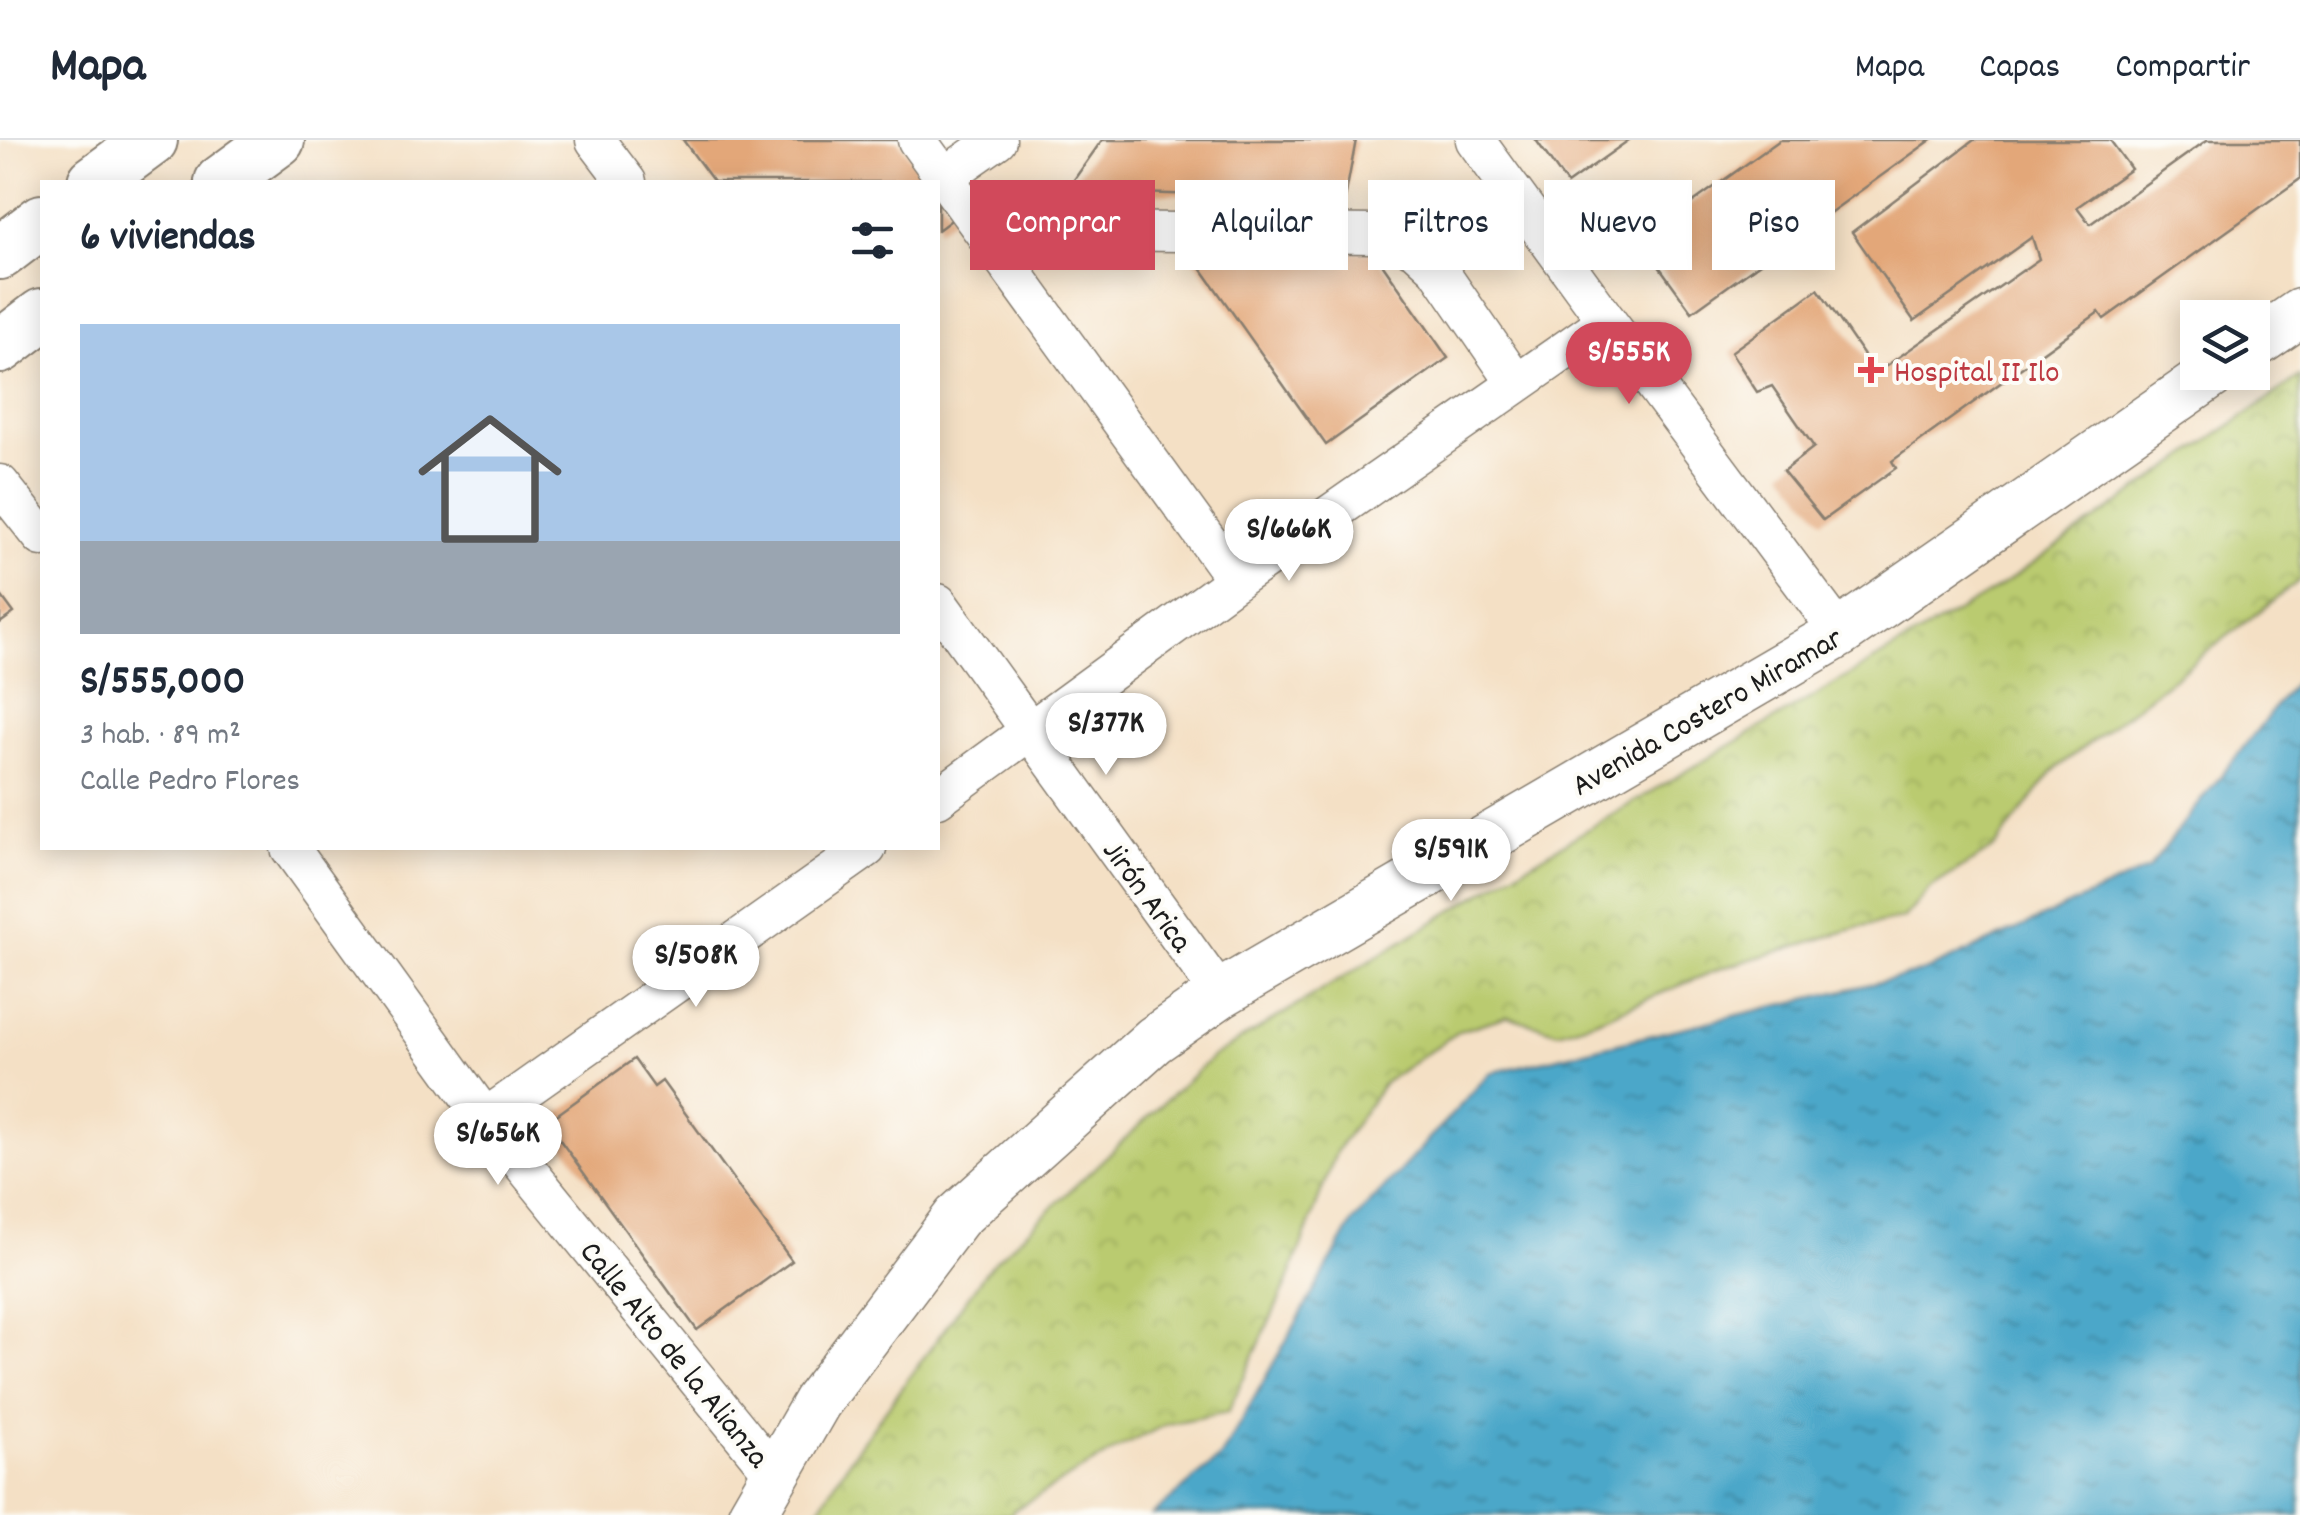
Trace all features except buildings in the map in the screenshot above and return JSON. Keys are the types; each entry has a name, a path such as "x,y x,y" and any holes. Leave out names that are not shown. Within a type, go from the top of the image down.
{"main road":[{"path":"97,180 151,140"},
{"path":"224,180 278,140"},
{"path":"0,253 40,223"},
{"path":"0,347 40,317"}],"street":[{"path":"595,140 625,180"},
{"path":"917,140 970,212"},
{"path":"944,176 997,140"},
{"path":"1476,140 1840,633"},
{"path":"1155,232 1378,234 1415,248 1437,268 1516,383"},
{"path":"1012,270 1236,580"},
{"path":"2270,334 2300,313"},
{"path":"940,797 1236,580 1606,320"},
{"name":"Avenida Costero Miramar","path":"764,1495 817,1402 957,1217 1154,1040 1220,994 1840,633 2189,390"},
{"path":"0,484 40,535"},
{"name":"Jirón Arica","path":"940,606 1220,994"},
{"path":"485,1118 864,850"},
{"name":"Calle Alto de la Alianza","path":"301,851 485,1118 764,1495"}],"green space":[{"path":"2300,377 2300,580 2053,771 1994,848 1930,888 1904,918 1722,968 1558,1032 1507,1016 1459,1031 1384,1083 1337,1150 1288,1281 1228,1412 1167,1424 1115,1450 1011,1515 815,1515 852,1456 991,1265 1211,1058 1517,871 1999,587"}],"water":[{"path":"2300,675 2300,1515 1152,1515 1221,1457 1352,1223 1490,1073 1926,971 2148,869"}],"place":[{"name":"Hospital II Ilo","path":"1871,370"}]}
